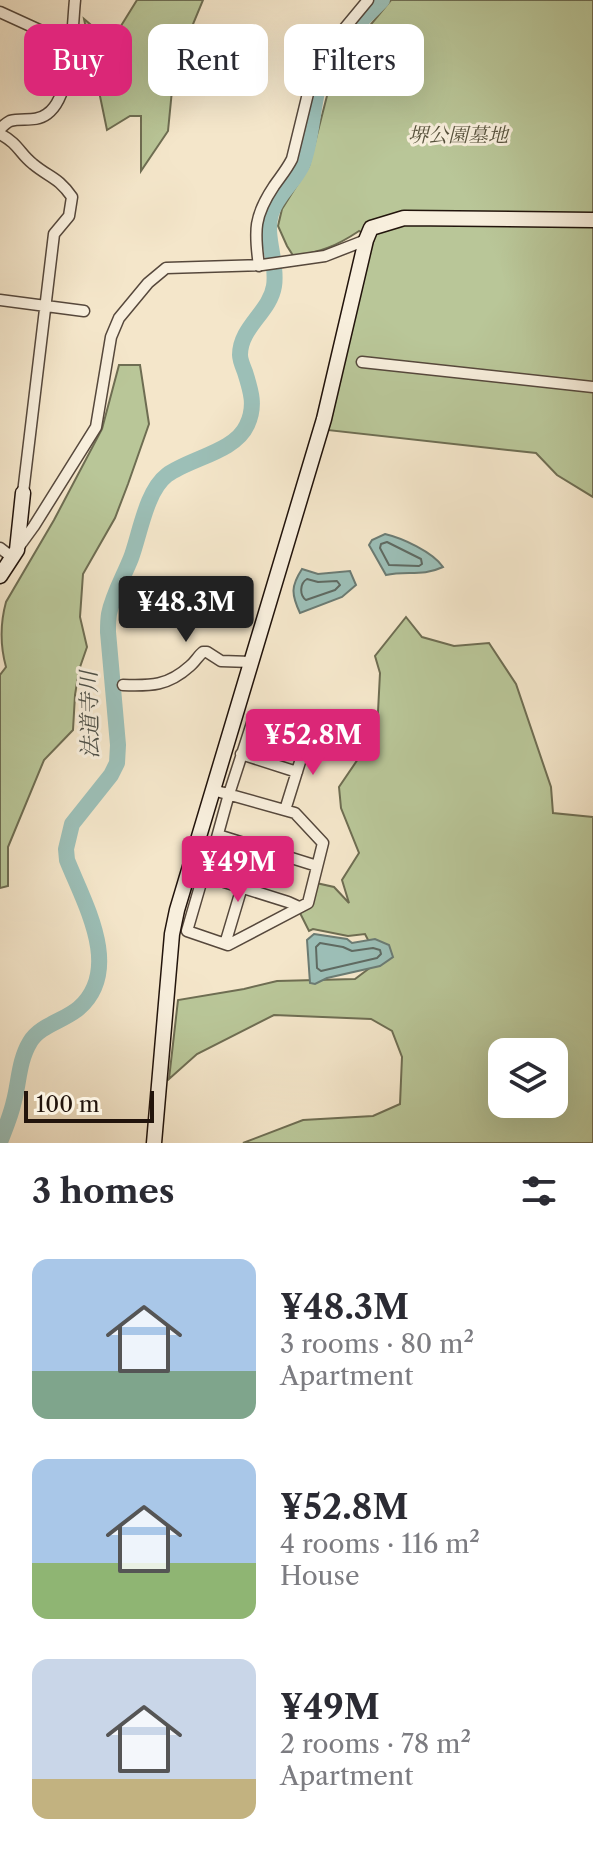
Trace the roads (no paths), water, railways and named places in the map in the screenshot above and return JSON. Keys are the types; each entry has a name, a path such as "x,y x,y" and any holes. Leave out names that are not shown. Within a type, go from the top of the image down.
{"street":[{"path":"72,24 75,0"},
{"path":"260,266 255,236 258,215 292,159 312,77 320,58 368,0"},
{"path":"0,12 26,24"},
{"path":"15,554 54,234 69,216 72,197 62,183 31,163 0,131 10,121 34,120 46,115 58,104 61,96"},
{"path":"213,790 295,813 323,843 308,903 228,945 187,931 213,790 324,419 371,228 404,218 593,220"},
{"path":"0,576 96,427 111,337 119,318 148,283 166,268 260,266 325,256 366,240"},
{"path":"0,300 84,311"},
{"path":"362,362 593,387"},
{"path":"0,548 15,554"},
{"path":"123,685 159,685 193,664 203,652 221,661 251,662"},
{"path":"154,1143 172,934 218,835 254,717 347,744"},
{"path":"285,810 309,733"},
{"path":"241,754 297,772"},
{"path":"218,835 317,866"},
{"path":"199,875 299,907"},
{"path":"225,944 242,887"}],"water":[{"path":"385,534 417,546 443,567 428,572 386,575 369,545 372,540"},
{"path":"302,569 318,574 350,571 356,585 342,597 300,613 294,590"},
{"path":"314,934 347,939 352,943 375,939 389,945 393,957 380,966 310,983 307,940"}],"waterway":[{"name":"法道寺川","path":"0,1142 30,1042 40,1031 79,1008 92,992 98,974 96,936 67,860 66,849 72,824 117,763 108,632 113,599 131,558 149,502 160,482 177,469 233,442 247,425 252,398 241,361 241,345 267,304 274,286 269,231 271,214 303,163 319,83 329,58 382,0"}],"park label":[{"name":"堺公園墓地","path":"458,135"}]}
